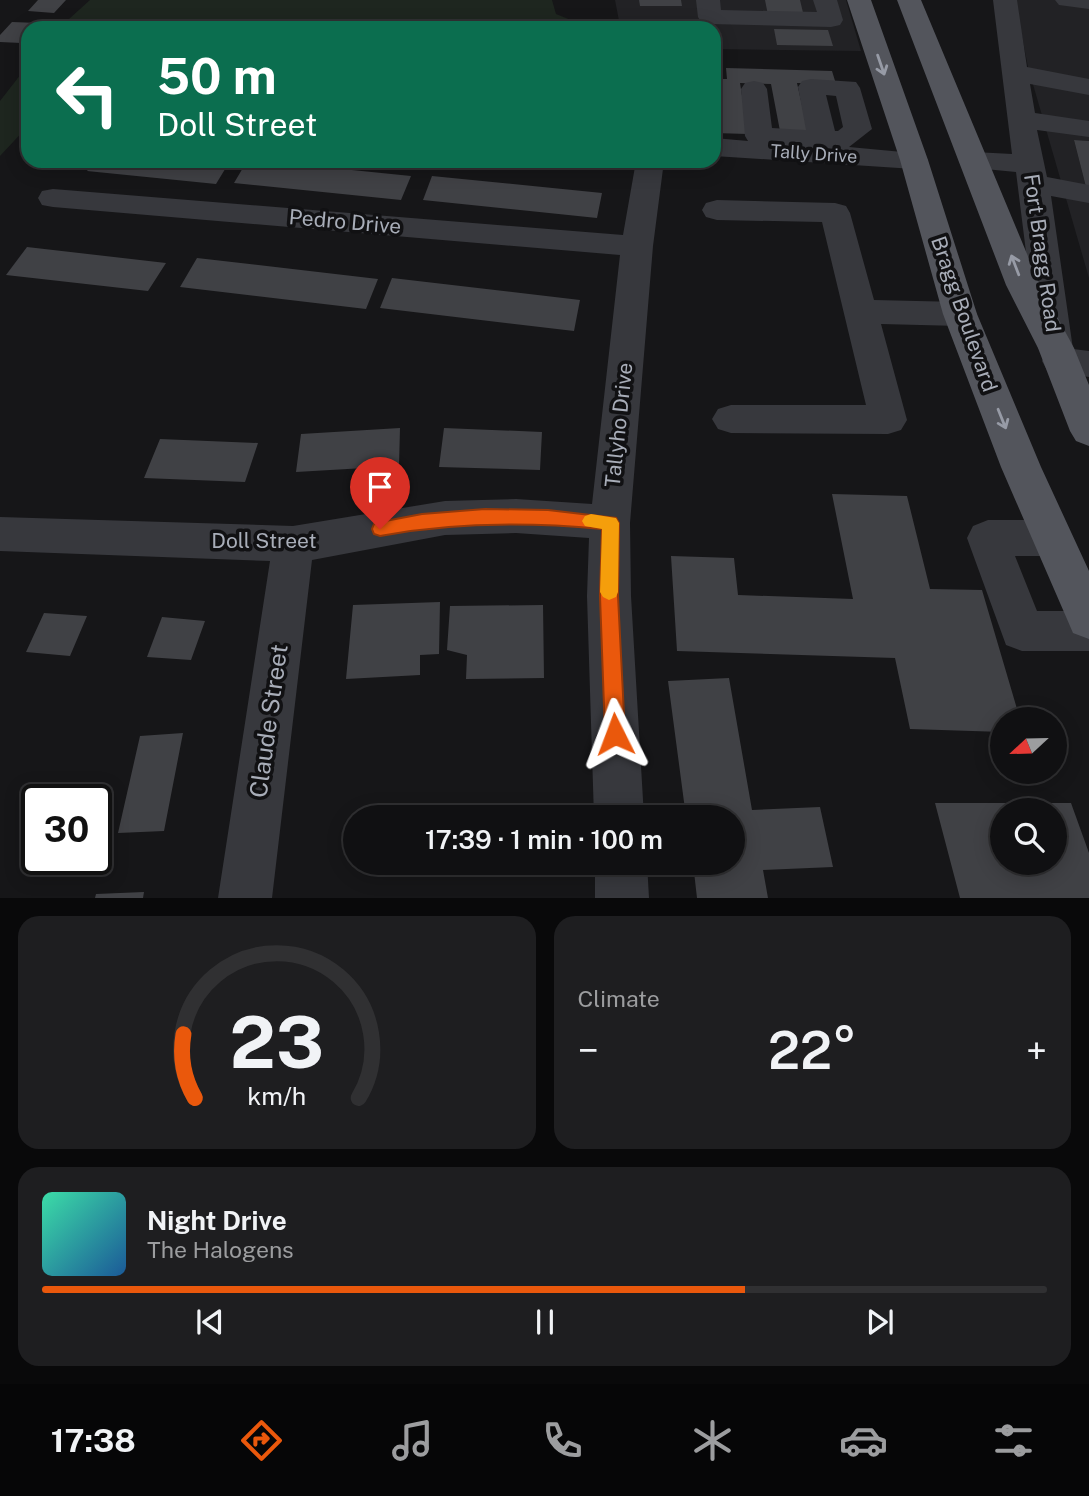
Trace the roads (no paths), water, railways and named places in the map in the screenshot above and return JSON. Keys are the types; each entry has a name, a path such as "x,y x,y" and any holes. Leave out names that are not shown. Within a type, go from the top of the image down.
{"main road":[{"path":"909,0 1023,285 1068,357 1089,431"},
{"name":"Bragg Boulevard","path":"862,8 914,160 960,314 1020,467 1089,620"}],"street":[{"path":"708,0 710,17 831,20 827,7 862,8"},
{"name":"Fort Bragg Road","path":"1005,0 1021,120 1068,357"},
{"path":"1067,0 1089,2"},
{"path":"1015,74 1089,87"},
{"path":"754,89 762,172"},
{"path":"1021,120 1089,129"},
{"name":"Tally Drive","path":"721,151 762,172 838,144 914,160"},
{"name":"Fort Bragg Road","path":"974,161 1013,164 1031,171"},
{"name":"Tallyho Drive","path":"618,805 609,596 610,523 637,246 649,168"},
{"path":"1031,171 1089,194"},
{"path":"717,210 762,172"},
{"path":"731,419 888,420 835,213 762,172"},
{"name":"Pedro Drive","path":"53,198 637,246"},
{"path":"859,312 960,314"},
{"name":"Doll Street","path":"0,534 293,544 316,543 422,521 485,516 548,517 610,523"},
{"path":"1052,538 988,538 1022,631 1089,631"},
{"name":"Claude Street","path":"245,898 293,544"},
{"path":"621,875 622,898"}]}
